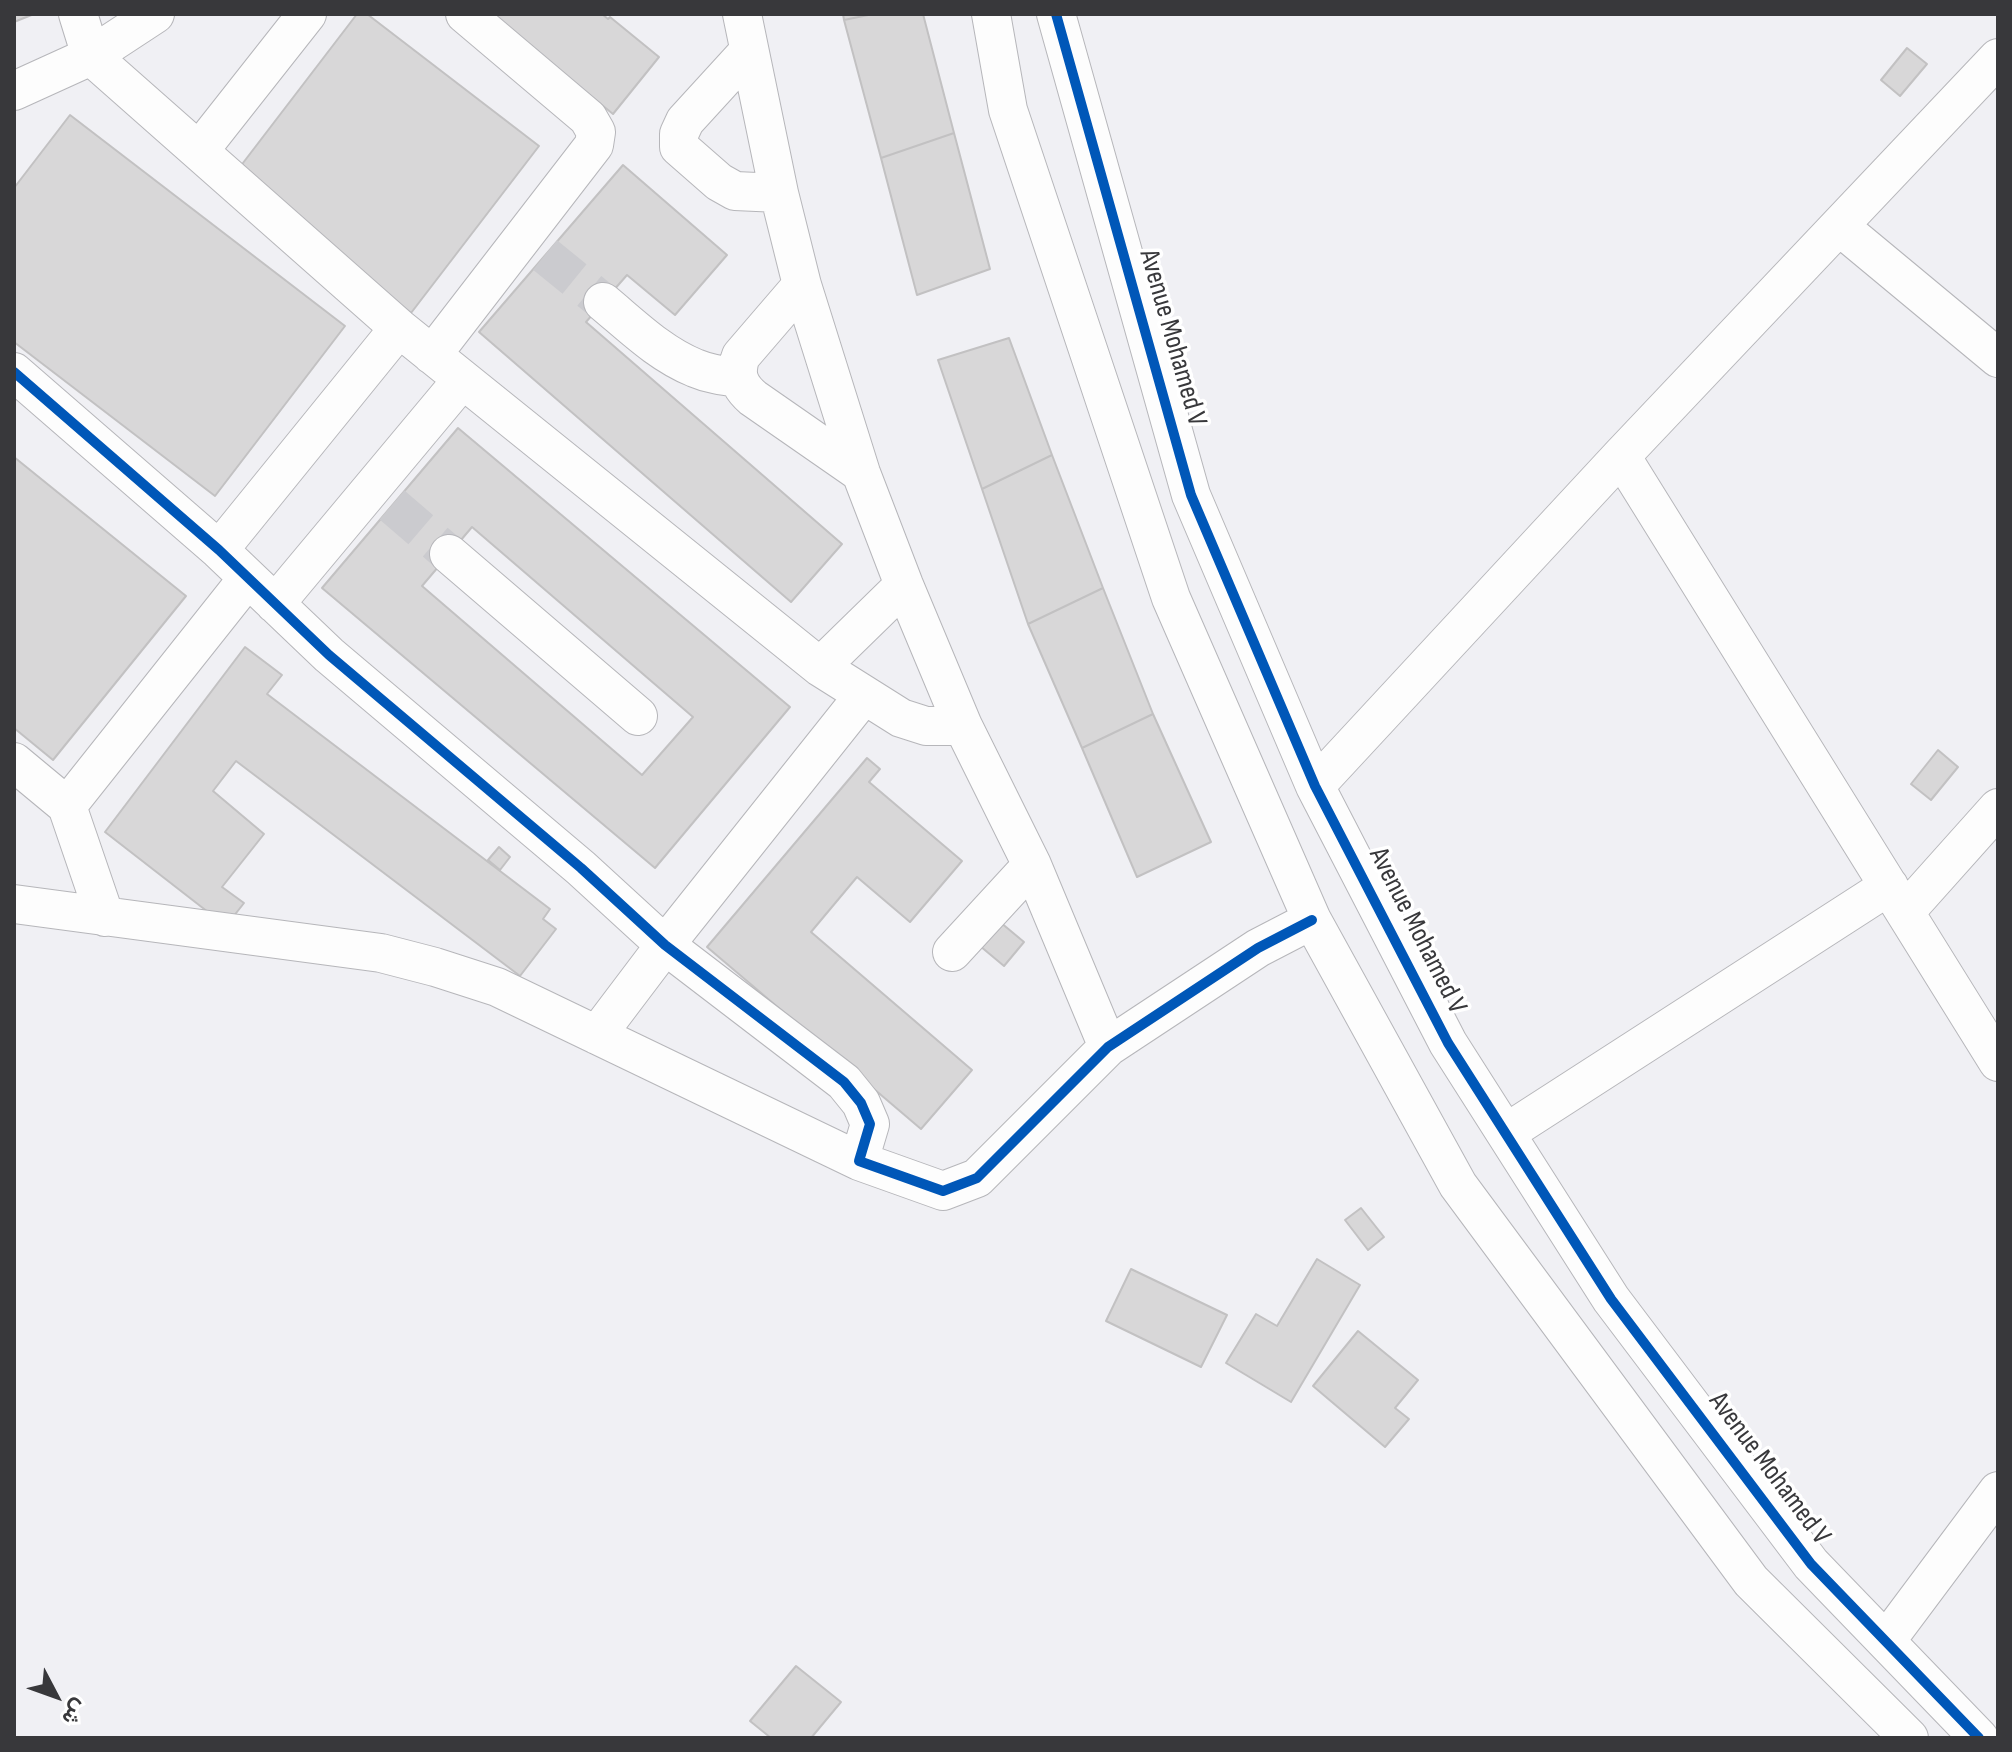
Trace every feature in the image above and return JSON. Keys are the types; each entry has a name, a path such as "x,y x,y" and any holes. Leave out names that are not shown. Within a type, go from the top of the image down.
{"street":[{"path":"78,14 91,56 462,380 820,667 901,718 926,726 963,726"},
{"path":"14,91 91,56 155,14"},
{"path":"199,151 307,14"},
{"path":"432,355 534,246 594,145 596,132 588,118 465,14"},
{"path":"742,14 779,193 802,285 861,473 963,726 1032,865 1108,1047"},
{"path":"991,14 1008,110 1171,598 1312,920 1458,1185 1751,1581 1909,1738"},
{"name":"Avenue Mohamed V","path":"1056,14 1191,495 1315,786 1448,1043 1611,1299 1811,1564 1979,1738"},
{"path":"749,51 685,121 679,134 679,147 719,182 735,191 779,193"},
{"path":"1315,786 1621,456 1998,58"},
{"path":"1839,226 1998,358"},
{"path":"802,285 741,356 738,378 743,390 753,398 861,473"},
{"path":"603,302 677,359 696,369 738,378"},
{"path":"219,550 399,328"},
{"path":"275,604 382,497 462,380"},
{"path":"18,384 219,550 329,655 581,868 665,945 844,1082 861,1103 870,1124 859,1161"},
{"path":"1621,456 1998,1062"},
{"path":"449,554 638,716"},
{"path":"67,806 248,578"},
{"path":"820,667 904,585"},
{"path":"597,1035 864,695"},
{"path":"14,762 67,806 105,917"},
{"path":"1506,1133 1897,899 1998,808"},
{"path":"952,952 1032,865"},
{"path":"14,904 381,953 435,967 497,987 859,1161 943,1191 977,1178 1108,1047 1258,948 1312,920"},
{"path":"1886,1641 1998,1491"}],"building":[{"path":"14,14 34,14 14,22"},
{"path":"357,14 367,14 539,146 411,313 233,176"},
{"path":"489,14 602,14 608,19 610,17 659,57 613,114"},
{"path":"843,14 873,14 844,20"},
{"path":"873,14 923,14 954,133 881,158 844,20"},
{"path":"1907,48 1927,64 1900,96 1881,80"},
{"path":"70,115 345,326 215,496 14,342 14,188"},
{"path":"954,133 990,269 917,295 881,158"},
{"path":"623,165 727,255 675,315 627,275 586,322 842,544 791,602 479,332"},
{"path":"1009,338 1052,455 982,489 938,360"},
{"path":"458,428 790,707 655,868 322,588","holes":["472,527 693,717 642,775 422,586"]},
{"path":"1052,455 1103,588 1028,624 982,489"},
{"path":"14,457 186,596 53,760 14,728"},
{"path":"1103,588 1153,714 1082,748 1028,624"},
{"path":"245,647 282,675 267,694 550,909 543,919 556,929 520,976 236,761 213,791 264,834 222,887 244,903 226,926 105,832"},
{"path":"1153,714 1211,842 1137,877 1082,748"},
{"path":"1938,750 1958,767 1931,800 1911,784"},
{"path":"867,758 880,769 869,782 962,861 910,922 857,877 811,932 972,1070 921,1129 707,947"},
{"path":"499,847 510,857 500,870 488,860"},
{"path":"1000,922 1024,942 1004,966 980,946"},
{"path":"1361,1208 1384,1237 1368,1250 1345,1220"},
{"path":"1317,1259 1360,1285 1291,1402 1226,1363 1256,1314 1277,1326"},
{"path":"1131,1269 1227,1315 1201,1367 1106,1321"},
{"path":"1358,1331 1418,1380 1395,1408 1409,1419 1385,1447 1313,1386"},
{"path":"796,1666 841,1702 811,1738 771,1738 750,1721"}],"tunnel":[{"path":"545,255 603,302"},
{"path":"392,505 449,554"}],"cycle path":[{"path":"1056,14 1191,495 1315,786 1448,1043 1611,1299 1811,1564 1979,1738"},
{"path":"14,372 219,550 329,655 581,868 665,945 844,1082 861,1103 870,1124 859,1161 943,1191 977,1178 1108,1047 1258,948 1312,920"}]}
